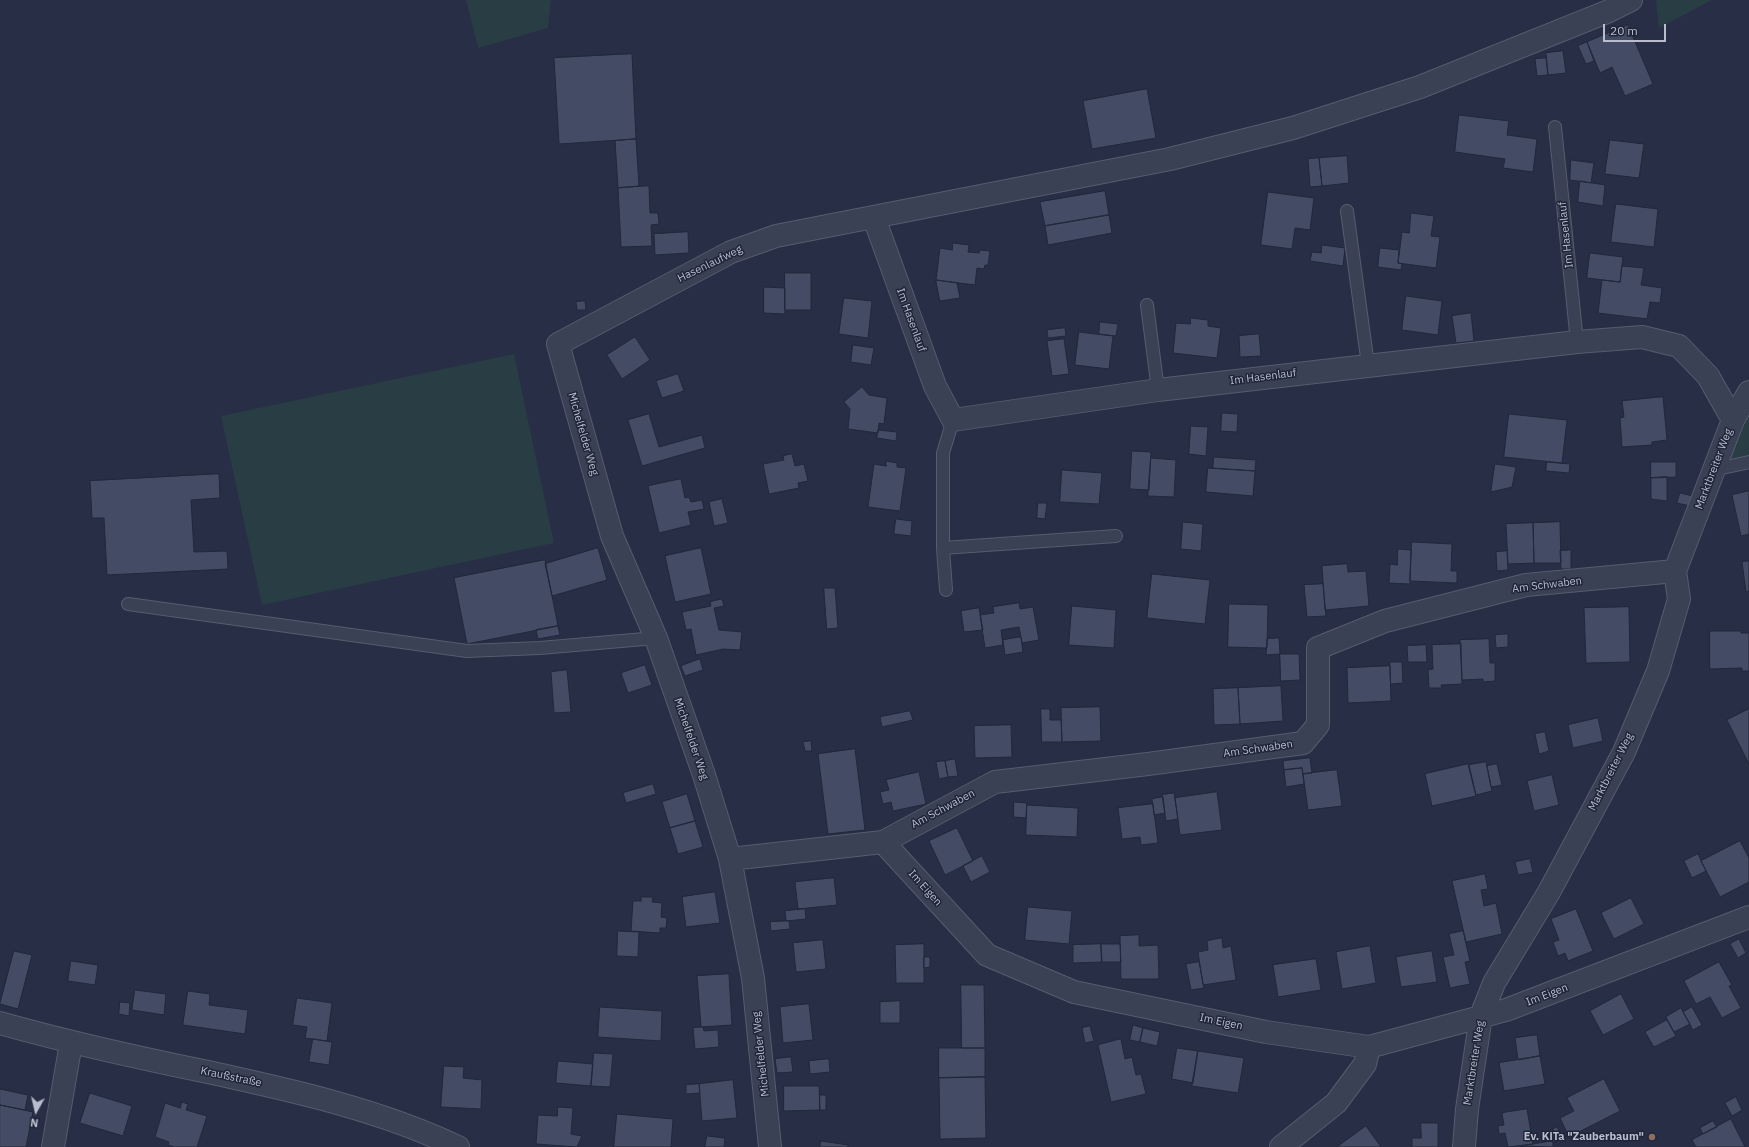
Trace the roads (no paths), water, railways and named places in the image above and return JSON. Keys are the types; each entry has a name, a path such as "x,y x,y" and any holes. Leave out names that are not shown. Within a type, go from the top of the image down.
{"street":[{"name":"Hasenlaufweg","path":"558,344 731,252 776,236 1170,159 1293,128 1420,87 1602,14 1631,0"},
{"name":"Im Hasenlauf","path":"874,218 935,386 953,420 1158,390 1577,342 1642,337 1680,346 1708,376 1733,420"},
{"name":"Michelfelder Weg","path":"558,344 612,536 656,638 704,775 730,860 753,978 770,1147"},
{"name":"Marktbreiter Weg","path":"1464,1147 1467,1109 1481,1016 1494,983 1549,892 1624,752 1658,671 1678,599 1675,571 1733,420 1749,392"},
{"name":"Am Schwaben","path":"883,842 995,782 1148,764 1303,743 1318,725 1318,648 1385,621 1526,585 1675,571"},
{"path":"730,860 883,842"},
{"name":"Im Eigen","path":"883,842 987,955 1074,992 1266,1032 1369,1047 1506,1010 1749,917"},
{"name":"Kraußstraße","path":"0,1023 71,1043 301,1092 423,1130 458,1147"},
{"path":"53,1147 71,1043"},
{"path":"1281,1147 1336,1103 1365,1064 1369,1047"}],"lane":[{"name":"Im Hasenlauf","path":"1555,127 1577,342"},
{"path":"1348,211 1368,365"},
{"path":"1147,305 1158,390"},
{"path":"946,590 942,548 943,453 953,420"},
{"path":"1713,470 1749,462"},
{"path":"942,548 1116,536"},
{"path":"128,604 467,651 540,648 656,638"}],"place":[{"name":"Ev. KiTa \"Zauberbaum\"","path":"1652,1137"}]}
